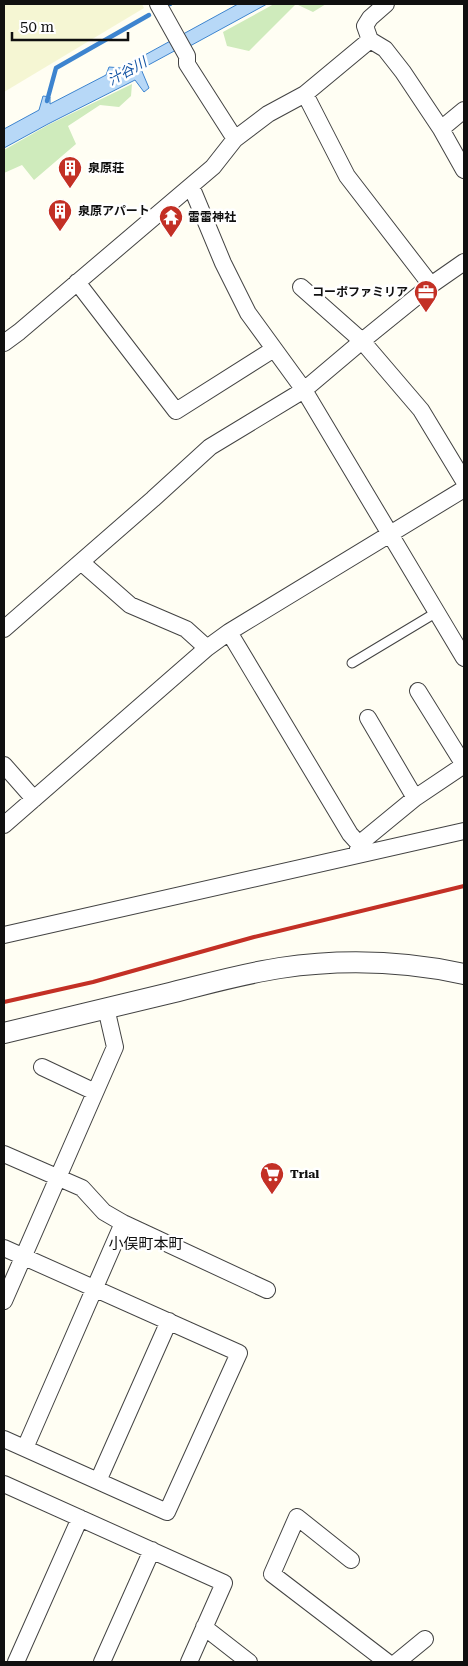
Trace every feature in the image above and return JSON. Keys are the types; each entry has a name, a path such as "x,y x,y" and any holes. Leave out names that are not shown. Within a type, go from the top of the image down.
{"street":[{"path":"158,4 186,56 187,64 235,139"},
{"path":"386,4 370,18 365,26 370,40 385,49 403,72 464,170"},
{"path":"4,343 213,167 235,139 268,114 304,94 370,40"},
{"path":"304,94 347,176 431,285"},
{"path":"440,129 464,110"},
{"path":"191,186 222,263 248,313 304,390 464,658"},
{"path":"4,629 210,447 304,390 431,285 464,262"},
{"path":"77,282 176,411 274,349"},
{"path":"300,286 362,341 420,410 464,481"},
{"path":"4,826 207,648 229,632 464,489"},
{"path":"81,562 130,605 186,629 207,648"},
{"path":"229,632 345,825 358,850"},
{"path":"358,850 415,798 464,765 418,691"},
{"path":"368,718 415,798"},
{"path":"4,765 34,799"},
{"path":"4,935 358,850 464,831"},
{"path":"4,1033 249,974 310,964 336,962 386,963 421,966 464,974"},
{"path":"4,1302 115,1046 106,1008"},
{"path":"42,1067 96,1092"},
{"path":"4,1154 82,1188 104,1212 123,1223 267,1290"},
{"path":"25,1448 123,1223"},
{"path":"4,1248 239,1353 167,1512 4,1439"},
{"path":"98,1481 169,1321"},
{"path":"5,1487 80,1518 224,1583 189,1662"},
{"path":"351,1560 297,1516 272,1574 387,1662"},
{"path":"16,1662 80,1518"},
{"path":"102,1662 152,1550"},
{"path":"204,1627 249,1662"},
{"path":"398,1662 425,1639"}],"lane":[{"path":"352,663 437,612"}],"green space":[{"path":"4,4 142,4 144,8 4,92"},
{"path":"274,4 296,4 249,51 227,46 223,32"},
{"path":"296,4 326,4 313,12"},
{"path":"132,84 131,96 119,107 100,105 68,126 76,144 34,180 22,165 4,173 4,150 48,125"}],"water":[{"name":"汁谷川","path":"238,4 267,4 190,46 178,49 141,69 149,88 144,92 135,80 4,148 4,129 39,110 43,96 50,97 50,104 106,75 109,67 121,68"}],"waterway":[{"path":"47,101 56,68 149,15"}],"railway":[{"path":"4,1002 93,982 254,937 464,886"}],"place":[{"name":"泉原荘","path":"70,189"},
{"name":"泉原アパート","path":"60,232"},
{"name":"雷雷神社","path":"171,238"},
{"name":"コーポファミリア","path":"426,313"},
{"name":"Trial","path":"272,1195"}],"district":[{"name":"小俣町本町","path":"146,1244"}]}
